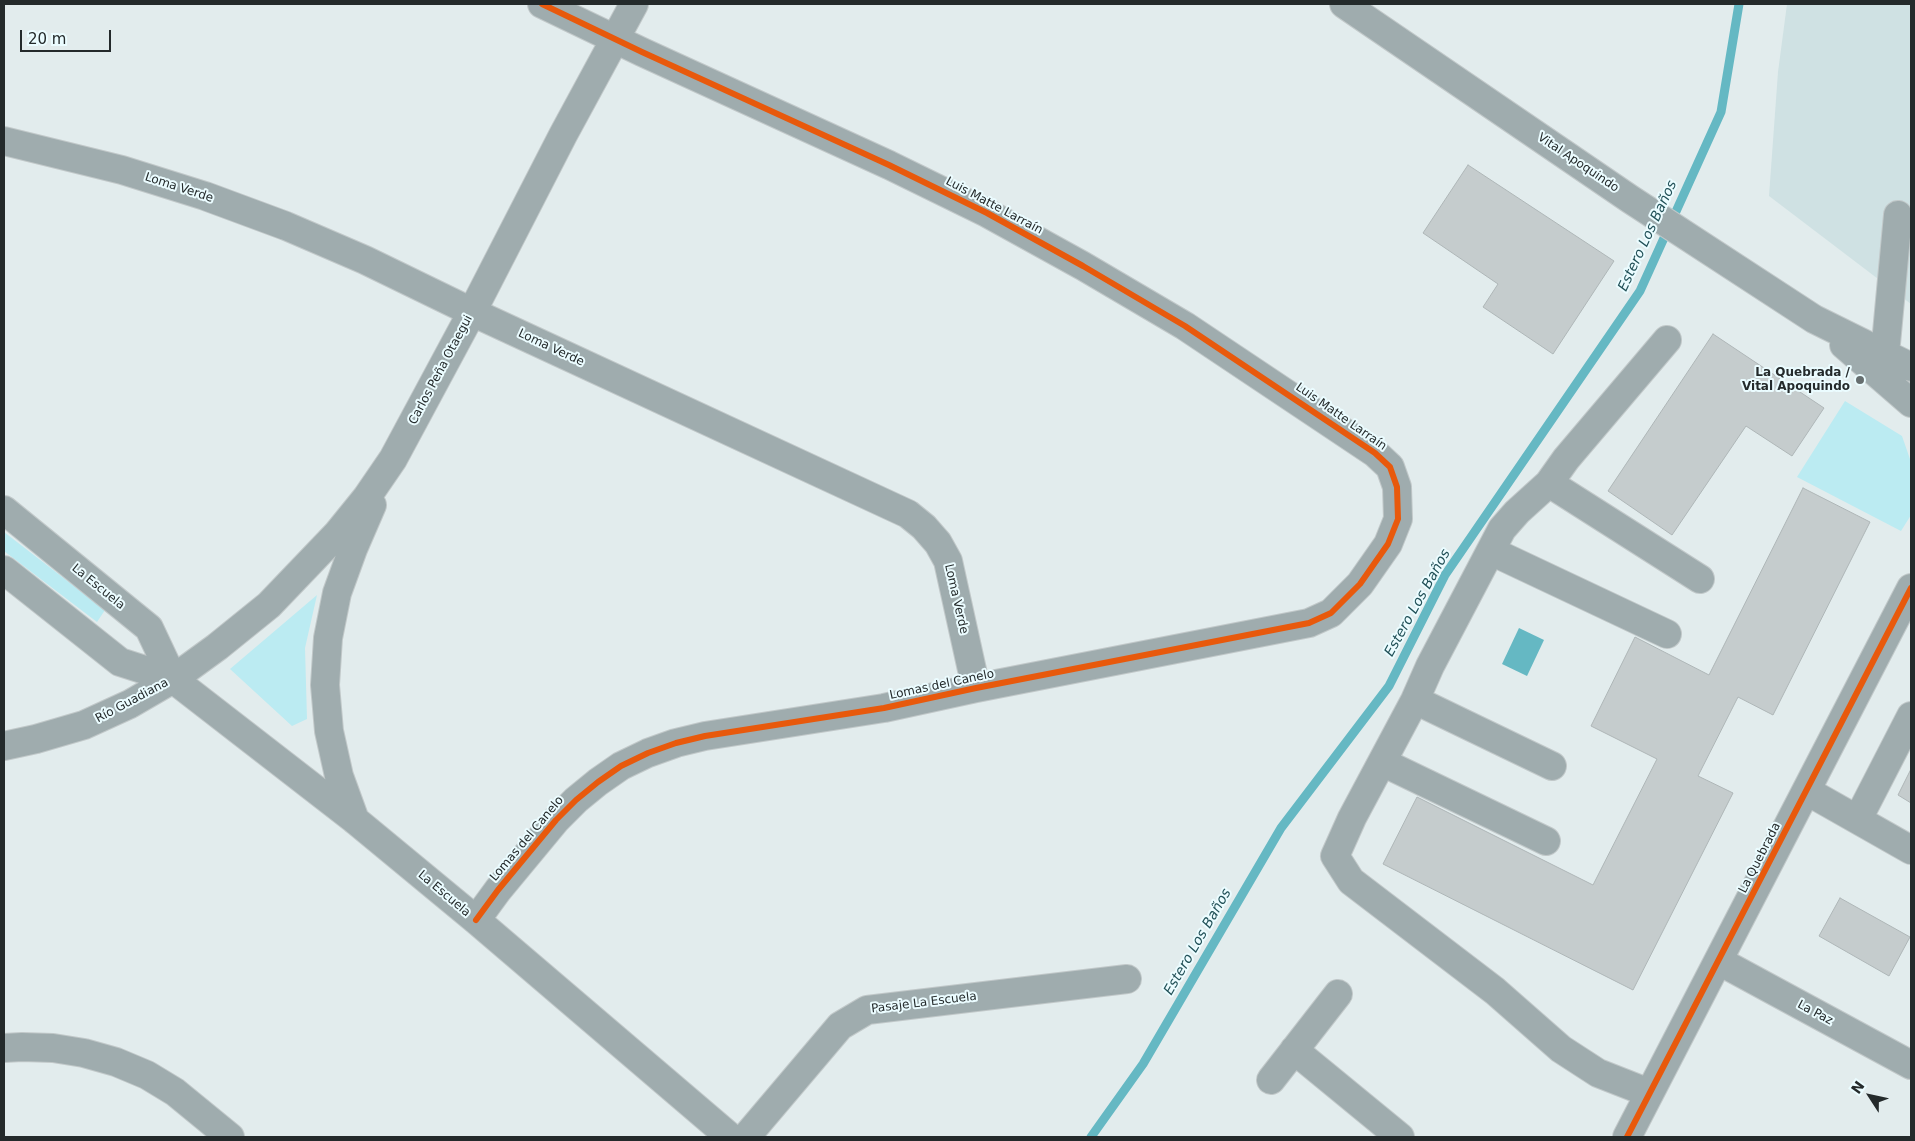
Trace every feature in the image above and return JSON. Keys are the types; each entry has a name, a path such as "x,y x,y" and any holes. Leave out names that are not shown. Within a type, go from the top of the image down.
{"street":[{"name":"Luis Matte Larraín","path":"542,4 889,165 987,214 1083,266 1185,326 1375,453 1390,467 1397,487"},
{"name":"Carlos Peña Otaegui","path":"173,679 217,647 269,605 304,570 349,520 392,459 472,312 614,38 634,4"},
{"name":"Vital Apoquindo","path":"1344,4 1630,199 1814,319 1911,367"},
{"name":"Loma Verde","path":"4,141 122,170 205,196 286,226 365,260 472,312 908,514 924,527 938,543 948,561 976,688"},
{"path":"1885,354 1898,215"},
{"name":"Vital Apoquindo","path":"1814,319 1911,403"},
{"path":"1649,1093 1598,1073 1561,1049 1495,991 1351,881 1335,856 1352,818 1415,700 1430,666 1502,529 1516,512 1549,484 1566,458 1667,340"},
{"path":"355,820 339,776 328,731 325,685 328,638 340,584 392,459"},
{"path":"1549,484 1700,579"},
{"name":"Lomas del Canelo","path":"476,920 498,890 556,820 576,800 621,766 648,753 676,743 705,736 884,708 976,688 1309,624 1331,613 1360,584 1388,544 1398,519 1397,487"},
{"name":"La Escuela","path":"4,510 149,628 173,679"},
{"path":"1491,551 1667,634"},
{"name":"La Escuela","path":"4,570 120,662 173,679 355,820 476,920 730,1137"},
{"name":"La Quebrada","path":"1627,1137 1911,588"},
{"name":"Río Guadiana","path":"4,746 84,725 130,704 173,679"},
{"path":"1415,700 1552,766"},
{"path":"1858,819 1911,716"},
{"path":"1382,762 1546,841"},
{"path":"1807,791 1911,850"},
{"name":"La Paz","path":"1719,961 1911,1065"},
{"name":"Pasaje La Escuela","path":"746,1137 840,1026 867,1010 1127,979"},
{"path":"1271,1080 1338,994"},
{"path":"4,1048 22,1046 53,1048 84,1053 116,1062 147,1075 175,1092 230,1137"},
{"path":"1294,1050 1400,1137"}],"shaded area":[{"path":"1787,4 1911,4 1911,304 1769,196 1778,72"},
{"path":"1845,401 1902,436 1911,462 1911,515 1901,531 1797,477"},
{"path":"4,532 105,610 97,622 4,551"},
{"path":"317,595 305,648 307,719 292,726 230,669"},
{"path":"1519,628 1544,640 1527,676 1502,664"}],"building":[{"path":"1468,165 1614,261 1553,354 1483,307 1498,284 1423,233"},
{"path":"1713,334 1824,408 1792,456 1746,426 1672,535 1608,491"},
{"path":"1803,488 1870,522 1773,715 1738,697 1698,776 1733,793 1633,990 1383,864 1417,797 1593,885 1657,759 1591,726 1635,637 1709,675"},
{"path":"1911,769 1911,803 1898,795"},
{"path":"1840,898 1910,937 1889,976 1819,936"}],"waterway":[{"name":"Estero Los Baños","path":"1091,1137 1143,1064 1281,828 1389,686 1445,575 1640,291 1721,112 1739,4"}],"cycle path":[{"path":"476,920 498,890 556,820 576,800 621,766 648,753 676,743 705,736 884,708 976,688 1309,623 1331,613 1360,584 1388,544 1398,519 1397,487 1390,467 1375,453 1185,326 1083,266 987,213 889,165 542,4"},
{"path":"1627,1137 1911,588"}],"place":[{"name":"La Quebrada / Vital Apoquindo","path":"1860,380"}]}
